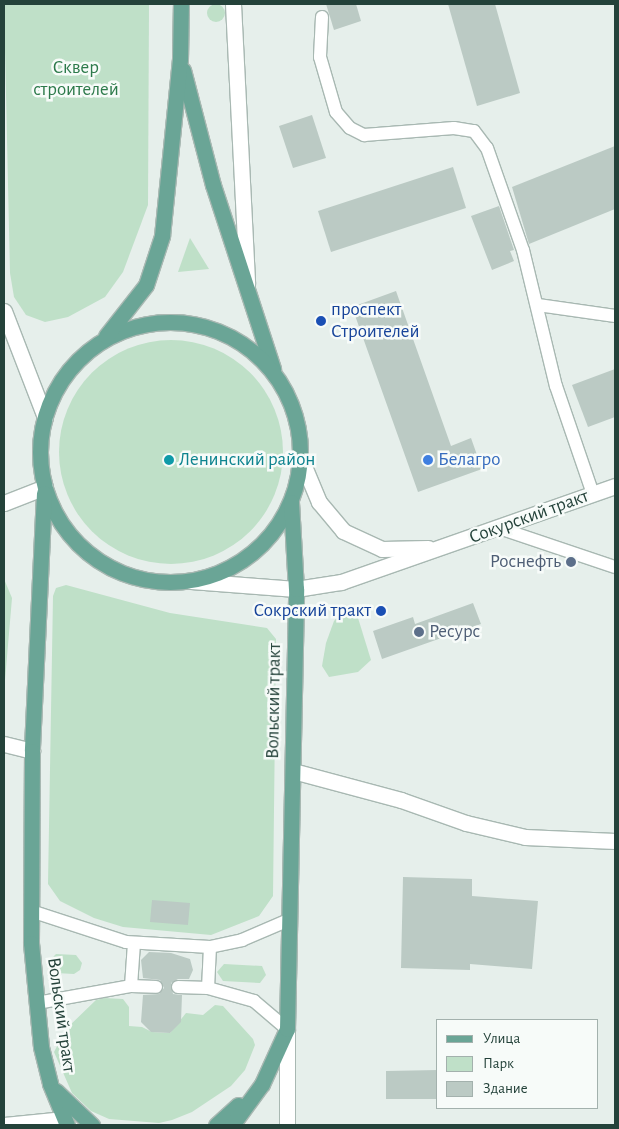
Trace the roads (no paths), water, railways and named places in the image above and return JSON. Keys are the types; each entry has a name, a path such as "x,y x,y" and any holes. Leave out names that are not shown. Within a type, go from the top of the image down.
{"main road":[{"path":"100,343 125,330 152,324 180,323 208,328 234,339 256,354 275,375 290,401 296,420 301,459 291,502 275,531 252,554 223,572 191,581 164,582 137,578 112,569 89,554 64,527 45,487 39,453 45,417 57,388 76,363 100,343 132,308 154,266 162,236 180,59 181,4"},
{"path":"180,59 213,185 248,285 275,375"},
{"name":"Вольский тракт","path":"45,487 32,751 31,911 41,1047 50,1084 63,1123"},
{"name":"Вольский тракт","path":"232,1125 262,1084 287,1030 291,919 296,589 291,502"},
{"path":"50,1084 92,1125"},
{"path":"216,1125 262,1084"}],"street":[{"path":"233,4 248,285"},
{"path":"4,311 45,417"},
{"name":"Сокурский тракт","path":"301,459 320,502 343,531 382,549 442,548"},
{"name":"Сокурский тракт","path":"191,581 296,589 341,582 615,486"},
{"path":"4,503 45,487"},
{"path":"4,744 32,751"},
{"path":"293,771 401,800 466,823 525,837 615,841"},
{"path":"287,1030 287,1125"}],"lane":[{"path":"322,16 320,57 336,112 350,128 364,135 454,128 474,132 487,148 523,250 538,305 556,386 593,494"},
{"path":"538,305 615,316"},
{"path":"499,528 615,567"},
{"path":"31,911 134,943 210,947 242,940 291,919"},
{"path":"131,986 134,943"},
{"path":"208,988 210,947"},
{"path":"37,1003 131,986 156,987"},
{"path":"178,987 208,988 254,1001 287,1030"},
{"path":"4,1124 63,1123"}],"place":[{"name":"проспект Строителей","path":"321,321"},
{"name":"Ленинский район","path":"169,460"},
{"name":"Белагро","path":"428,460"},
{"name":"Роснефть","path":"571,562"},
{"name":"Сокрский тракт","path":"381,611"},
{"name":"Ресурс","path":"419,632"}],"park label":[{"name":"Cквер cтроителей","path":"76,79"}]}
